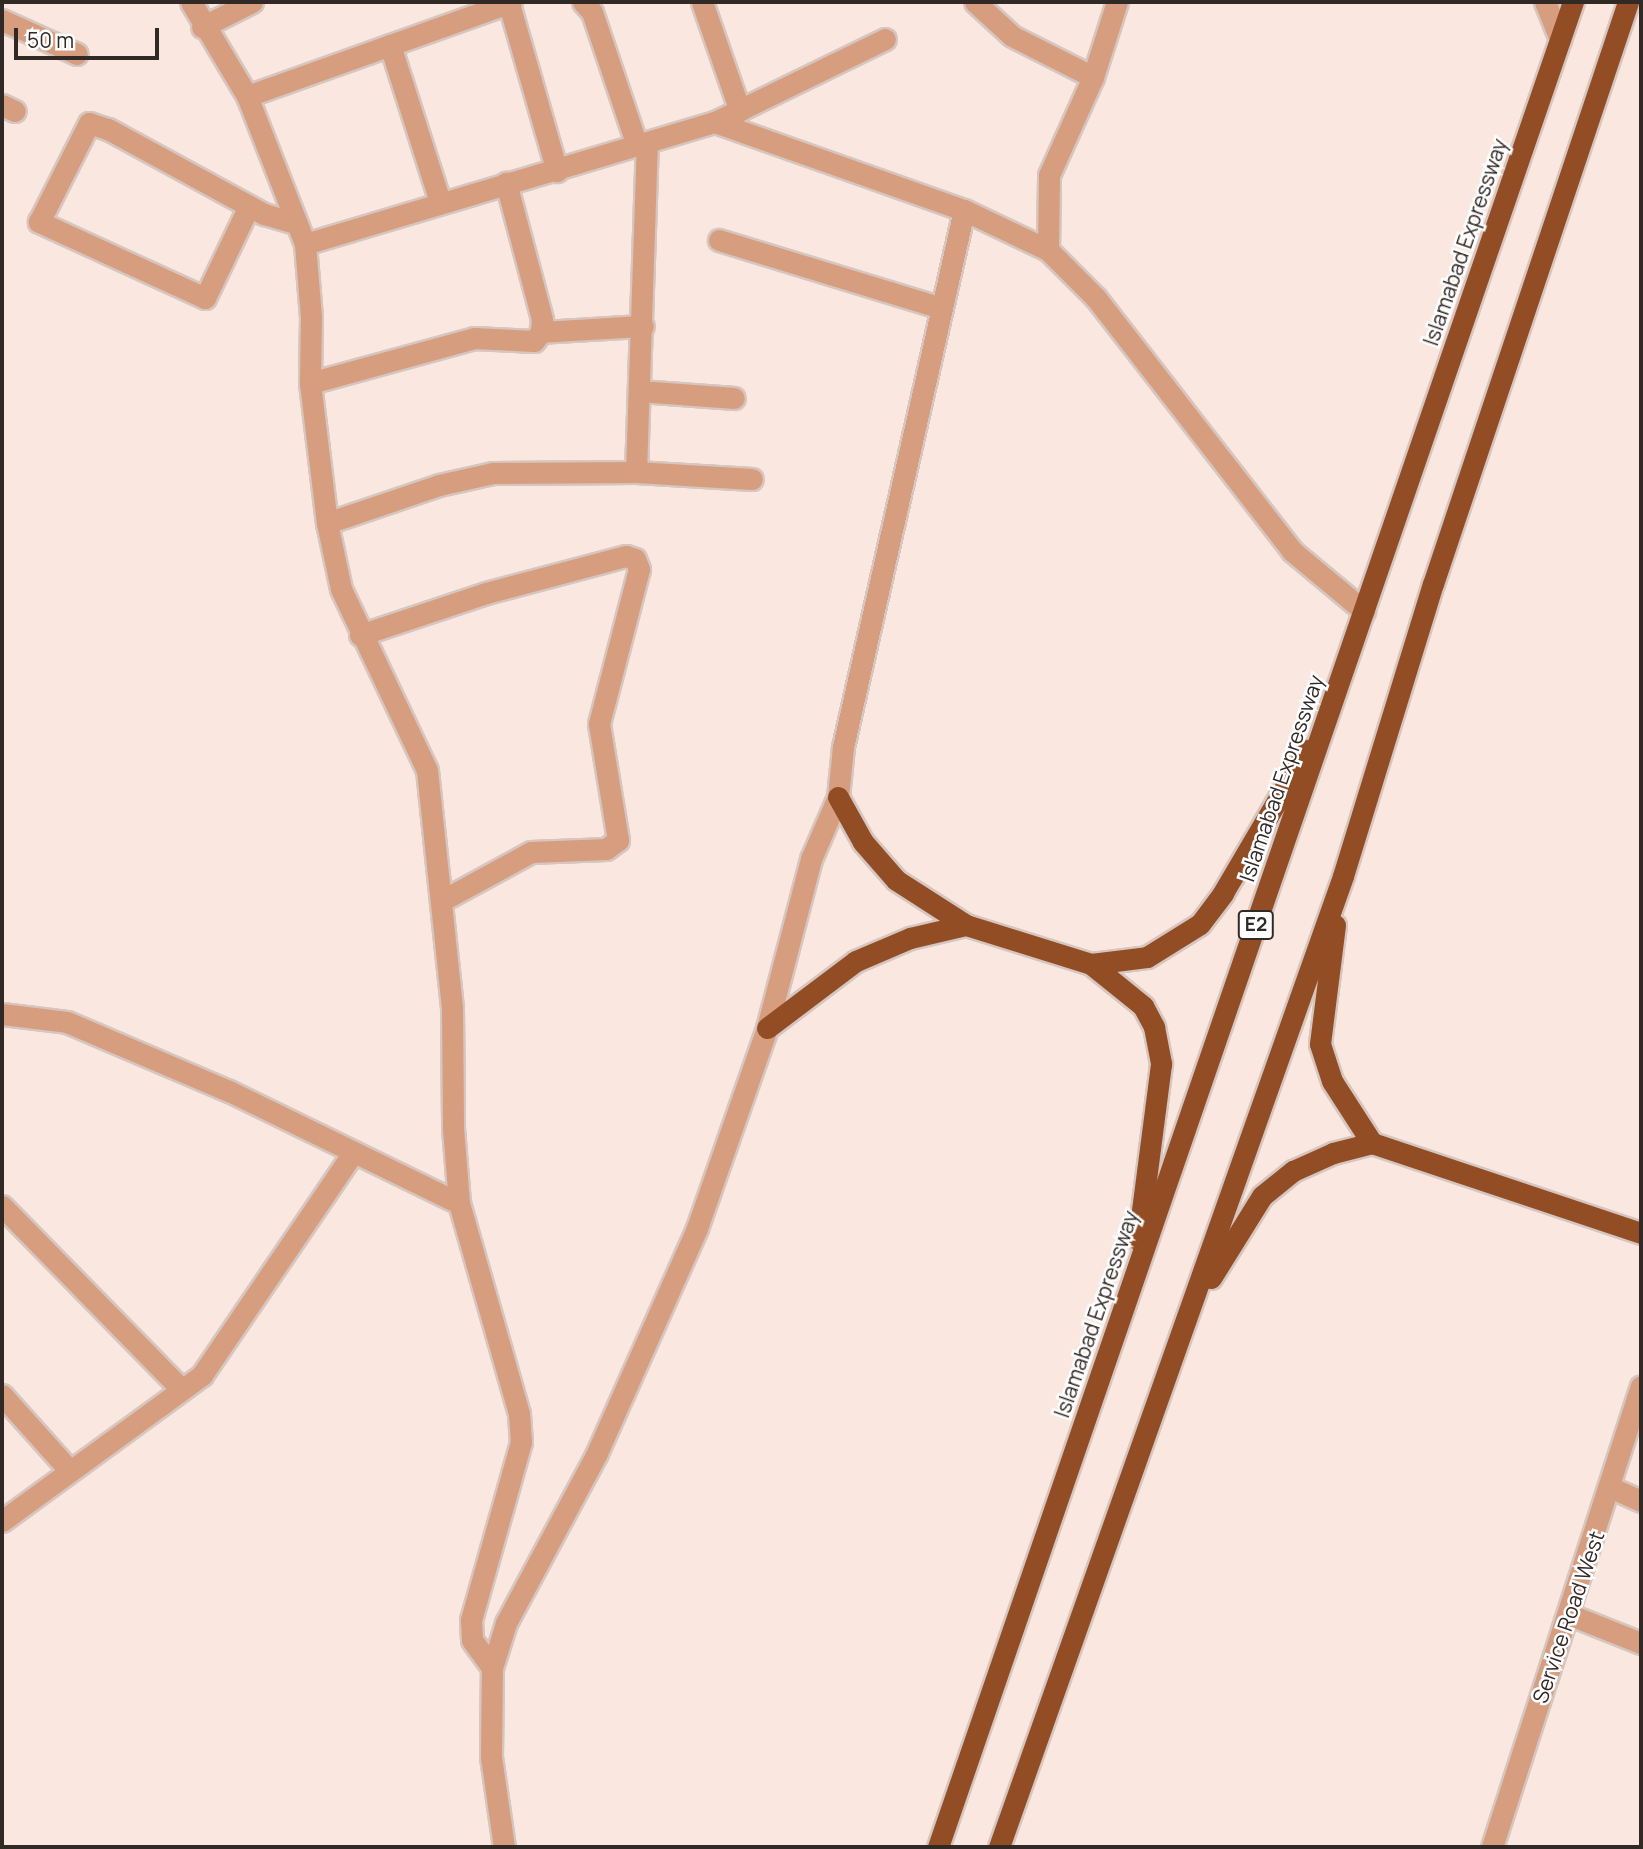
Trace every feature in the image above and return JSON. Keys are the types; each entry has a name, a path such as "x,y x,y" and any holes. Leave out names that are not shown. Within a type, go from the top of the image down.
{"highway":[{"name":"Islamabad Expressway","path":"938,1847 1573,2"},
{"path":"999,1847 1343,876 1433,584 1628,2"},
{"path":"1091,964 1147,957 1200,923 1223,893 1328,716"},
{"path":"838,797 863,842 896,880 966,925 1091,964 1143,1006 1154,1027 1161,1064 1133,1280"},
{"path":"1343,876 1320,1044 1332,1081 1372,1143"},
{"path":"767,1028 856,961 910,938 966,925"},
{"path":"1187,1319 1262,1196 1293,1171 1333,1153 1372,1143 1641,1233"}],"street":[{"path":"191,2 202,27 247,96 304,244 311,317 310,383 327,523 341,589 360,635 428,770 452,1008 453,1128 459,1203 520,1428 516,1470 471,1620 472,1640 492,1668"},
{"path":"202,27 252,2"},
{"path":"583,2 592,12 642,145 643,326 636,472"},
{"path":"702,2 740,111"},
{"path":"975,2 1012,36 1093,77"},
{"path":"1048,250 1049,175 1093,77 1117,2"},
{"path":"1545,2 1560,39"},
{"path":"247,96 510,3 557,171"},
{"path":"2,20 77,54"},
{"path":"304,244 715,122 885,39"},
{"path":"390,45 440,202"},
{"path":"715,122 964,210 1048,250 1096,298 1292,551 1364,611"},
{"path":"249,206 205,298 39,222 89,123 249,206 296,223"},
{"path":"506,183 541,332"},
{"path":"504,1847 491,1757 492,1668 506,1623 597,1452 697,1228 767,1028 811,859 838,797 843,747 964,210"},
{"path":"719,240 941,308"},
{"path":"310,383 474,338 534,341 541,332 643,326"},
{"path":"640,391 734,398"},
{"path":"327,523 439,485 493,473 636,472 752,479"},
{"path":"360,635 486,593 626,556 635,559 639,569 598,724 618,840 606,849 531,852 443,900"},
{"path":"2,1014 67,1022 229,1091 459,1203"},
{"path":"2,1521 202,1375 353,1153"},
{"path":"4,1213 182,1390"},
{"name":"Service Road West","path":"1492,1847 1612,1488 1641,1387"},
{"path":"2,1395 71,1471"},
{"path":"1612,1488 1641,1501"},
{"path":"1568,1614 1641,1643"}]}
